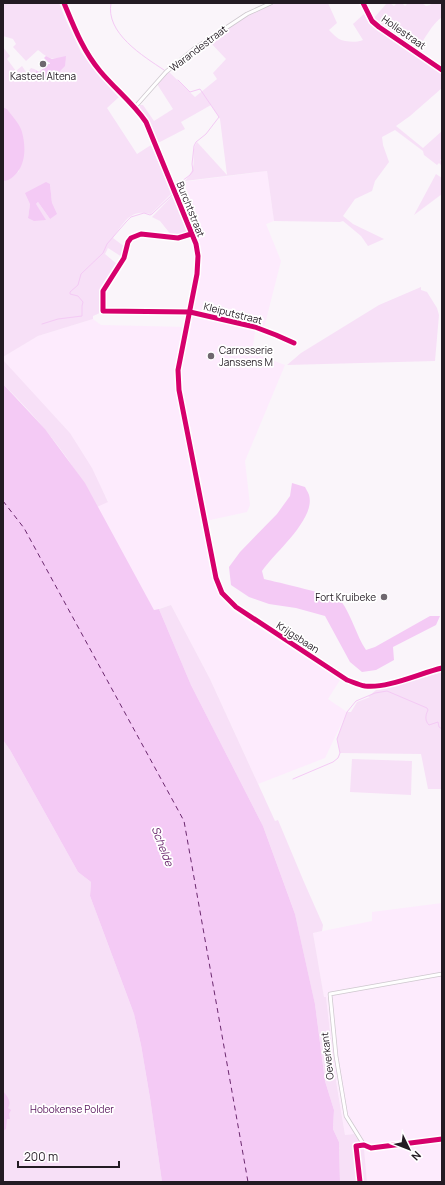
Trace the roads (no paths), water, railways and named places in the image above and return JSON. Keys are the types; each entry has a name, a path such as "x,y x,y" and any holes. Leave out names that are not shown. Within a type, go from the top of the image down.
{"main road":[{"name":"Burchtstraat","path":"64,3 80,39 94,64 112,85 135,107 151,131 196,244 198,256 197,274 178,378 179,390 205,520"},
{"name":"Krijgsbaan","path":"205,520 218,586 226,598 236,607 347,680 364,686 376,686 442,668"}],"street":[{"name":"Warandestraat","path":"135,107 166,72 194,49 237,20 256,9 271,3"},
{"name":"Hollestraat","path":"363,3 372,21 379,27 442,70"},
{"name":"Kleiputstraat","path":"191,234 178,238 141,234 131,238 128,242 124,258 105,287 102,296 103,311 129,310 190,312 255,328 294,343"},
{"name":"Oeverkant","path":"364,1145 346,1116 336,1056 330,994 442,974"}],"water":[{"path":"46,56 52,59 66,56 65,66 55,76 54,74 50,75 48,79 43,81 36,77 36,71 34,69 39,72 50,64 44,58"},
{"path":"3,107 7,109 20,126 24,150 21,167 14,176 6,181 3,181"},
{"path":"46,182 50,184 52,203 57,214 50,219 38,202 36,204 46,220 34,221 28,218 30,204 25,193"},
{"name":"Schelde","path":"3,384 45,429 85,483 154,610 159,609 191,685 263,826 295,914 315,1004 325,1081 334,1110 333,1129 339,1142 340,1182 162,1182 150,1098 134,1014 90,896 91,882 78,872 3,740"},
{"path":"292,483 305,487 309,495 310,504 301,525 262,571 264,579 317,592 341,601 366,650 375,647 430,616 440,616 436,625 393,647 394,660 376,670 362,672 350,662 325,616 296,608 269,604 249,597 231,585 229,567 240,552 277,514 290,496"},
{"path":"3,1091 8,1099 8,1108 11,1110 9,1114 10,1119 7,1119 6,1129 3,1131"}],"waterway":[{"path":"111,3 111,14 114,24 120,34 136,51 164,70"},
{"path":"178,80 190,92 200,89 219,117 206,134 196,142 194,146 192,164 193,171 178,184 180,190"},
{"path":"42,324 58,319 82,316 83,302 78,296 70,294 70,292 78,285 81,274 103,253 107,244 131,217 144,213 150,215 152,214 173,194"},
{"path":"293,779 333,762 338,758 340,753 337,739 347,712 356,701 375,693 387,691 427,708 426,718 429,725 438,722 439,727 442,729"}],"place":[{"name":"Kasteel Altena","path":"43,64"},
{"name":"Carrosserie Janssens M","path":"211,356"},
{"name":"Fort Kruibeke","path":"384,597"}],"park label":[{"name":"Hobokense Polder","path":"72,1109"}]}
